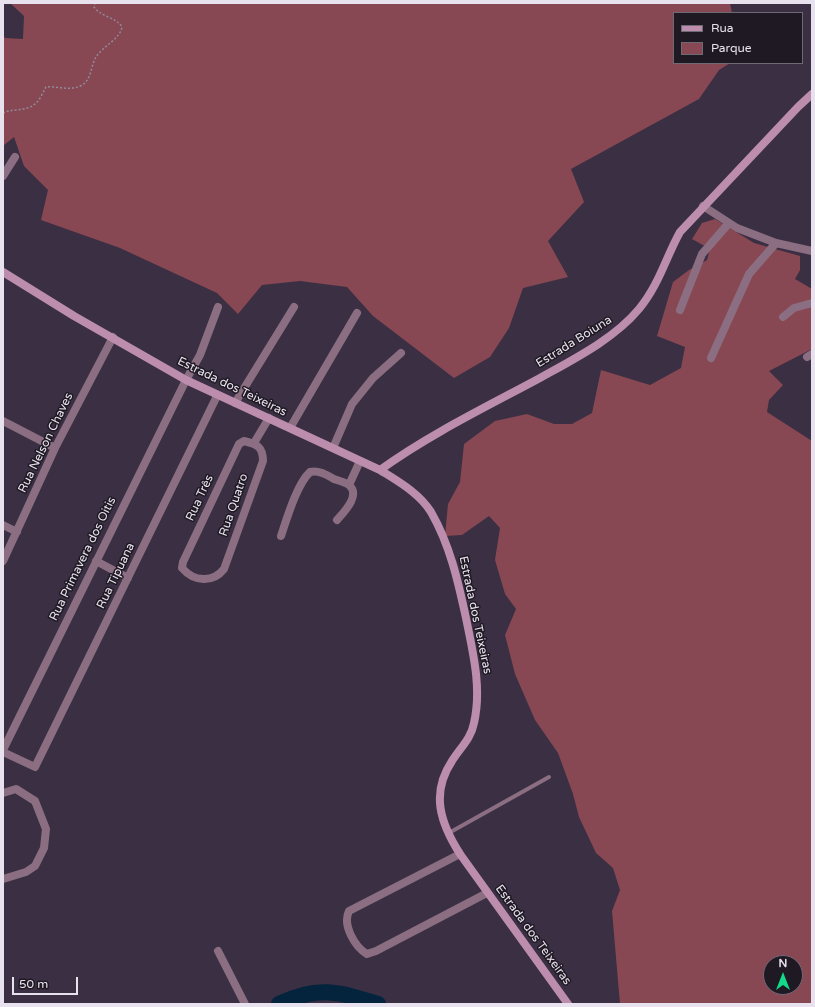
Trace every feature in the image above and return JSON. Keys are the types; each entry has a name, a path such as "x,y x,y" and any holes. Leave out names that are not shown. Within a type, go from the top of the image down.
{"street":[{"name":"Estrada Boiuna","path":"380,470 407,451 574,359 616,331 638,310 649,296 662,272 673,244 680,232 703,206 812,94"},
{"path":"3,176 16,157"},
{"path":"703,206 737,228 776,243 812,251"},
{"path":"680,310 702,254 729,223"},
{"path":"711,358 749,274 776,243"},
{"name":"Estrada dos Teixeiras","path":"3,272 74,316 113,336 186,380 217,396 380,470 417,496 430,512 443,536 451,556 459,585 477,676 478,696 474,724 468,740 451,762 442,782 440,801 442,819 447,834 460,854 568,1004"},
{"path":"783,317 794,308 812,303"},
{"name":"Rua Primavera dos Oitis","path":"3,751 186,380 200,355 218,307"},
{"path":"235,403 294,307"},
{"path":"290,428 357,313"},
{"name":"Rua Nelson Chaves","path":"3,561 55,448 113,336"},
{"path":"333,448 352,404 373,378 401,353"},
{"name":"Rua Tipuana","path":"3,751 35,767 217,396"},
{"path":"257,446 268,418"},
{"path":"3,421 55,448"},
{"name":"Rua Três","path":"224,569 219,575 206,580 186,573 182,568 183,562 239,444 244,441 257,446"},
{"name":"Rua Quatro","path":"224,569 263,461 263,453 257,446"},
{"path":"349,485 360,461"},
{"path":"281,536 290,509 306,476 310,472 320,472 349,485 352,490 353,498 347,509 337,520"},
{"path":"3,525 17,532"},
{"path":"96,561 128,578"},
{"path":"3,793 16,789 35,801 46,829 44,848 35,866 26,872 3,879"},
{"path":"460,854 349,911 347,917 349,930 359,950 367,954 376,951 487,893"},
{"path":"218,951 245,1004"}],"lane":[{"path":"447,834 549,777"}],"path":[{"path":"3,112 10,109 27,108 36,103 46,87 55,86 70,89 80,86 86,82 99,53 104,47 118,37 122,27 120,24 99,14 94,7 95,3"},
{"path":"3,141 3,149"}],"green space":[{"path":"10,3 730,3 732,12 673,12 673,64 728,64 719,70 699,99 571,169 584,202 548,241 568,277 523,288 509,328 490,357 454,378 373,316 347,287 300,281 262,285 238,314 217,293 120,248 41,220 48,190 24,166 14,137 3,146 3,35 5,38 23,39 24,16"},
{"path":"715,219 754,243 800,256 800,270 795,279 812,289 812,349 769,371 783,385 769,400 767,412 812,441 812,1004 620,1004 612,911 620,890 613,868 596,853 579,817 573,794 558,753 535,720 515,674 505,635 516,609 505,594 495,560 500,528 489,516 462,535 445,536 448,504 460,482 464,444 495,421 527,414 554,424 572,424 592,413 601,370 650,385 681,368 685,347 657,336 673,282 689,270 707,260 710,249 692,239 702,223"}],"waterway":[{"path":"279,1004 305,994 317,992 328,992 352,996 378,1004"}]}
